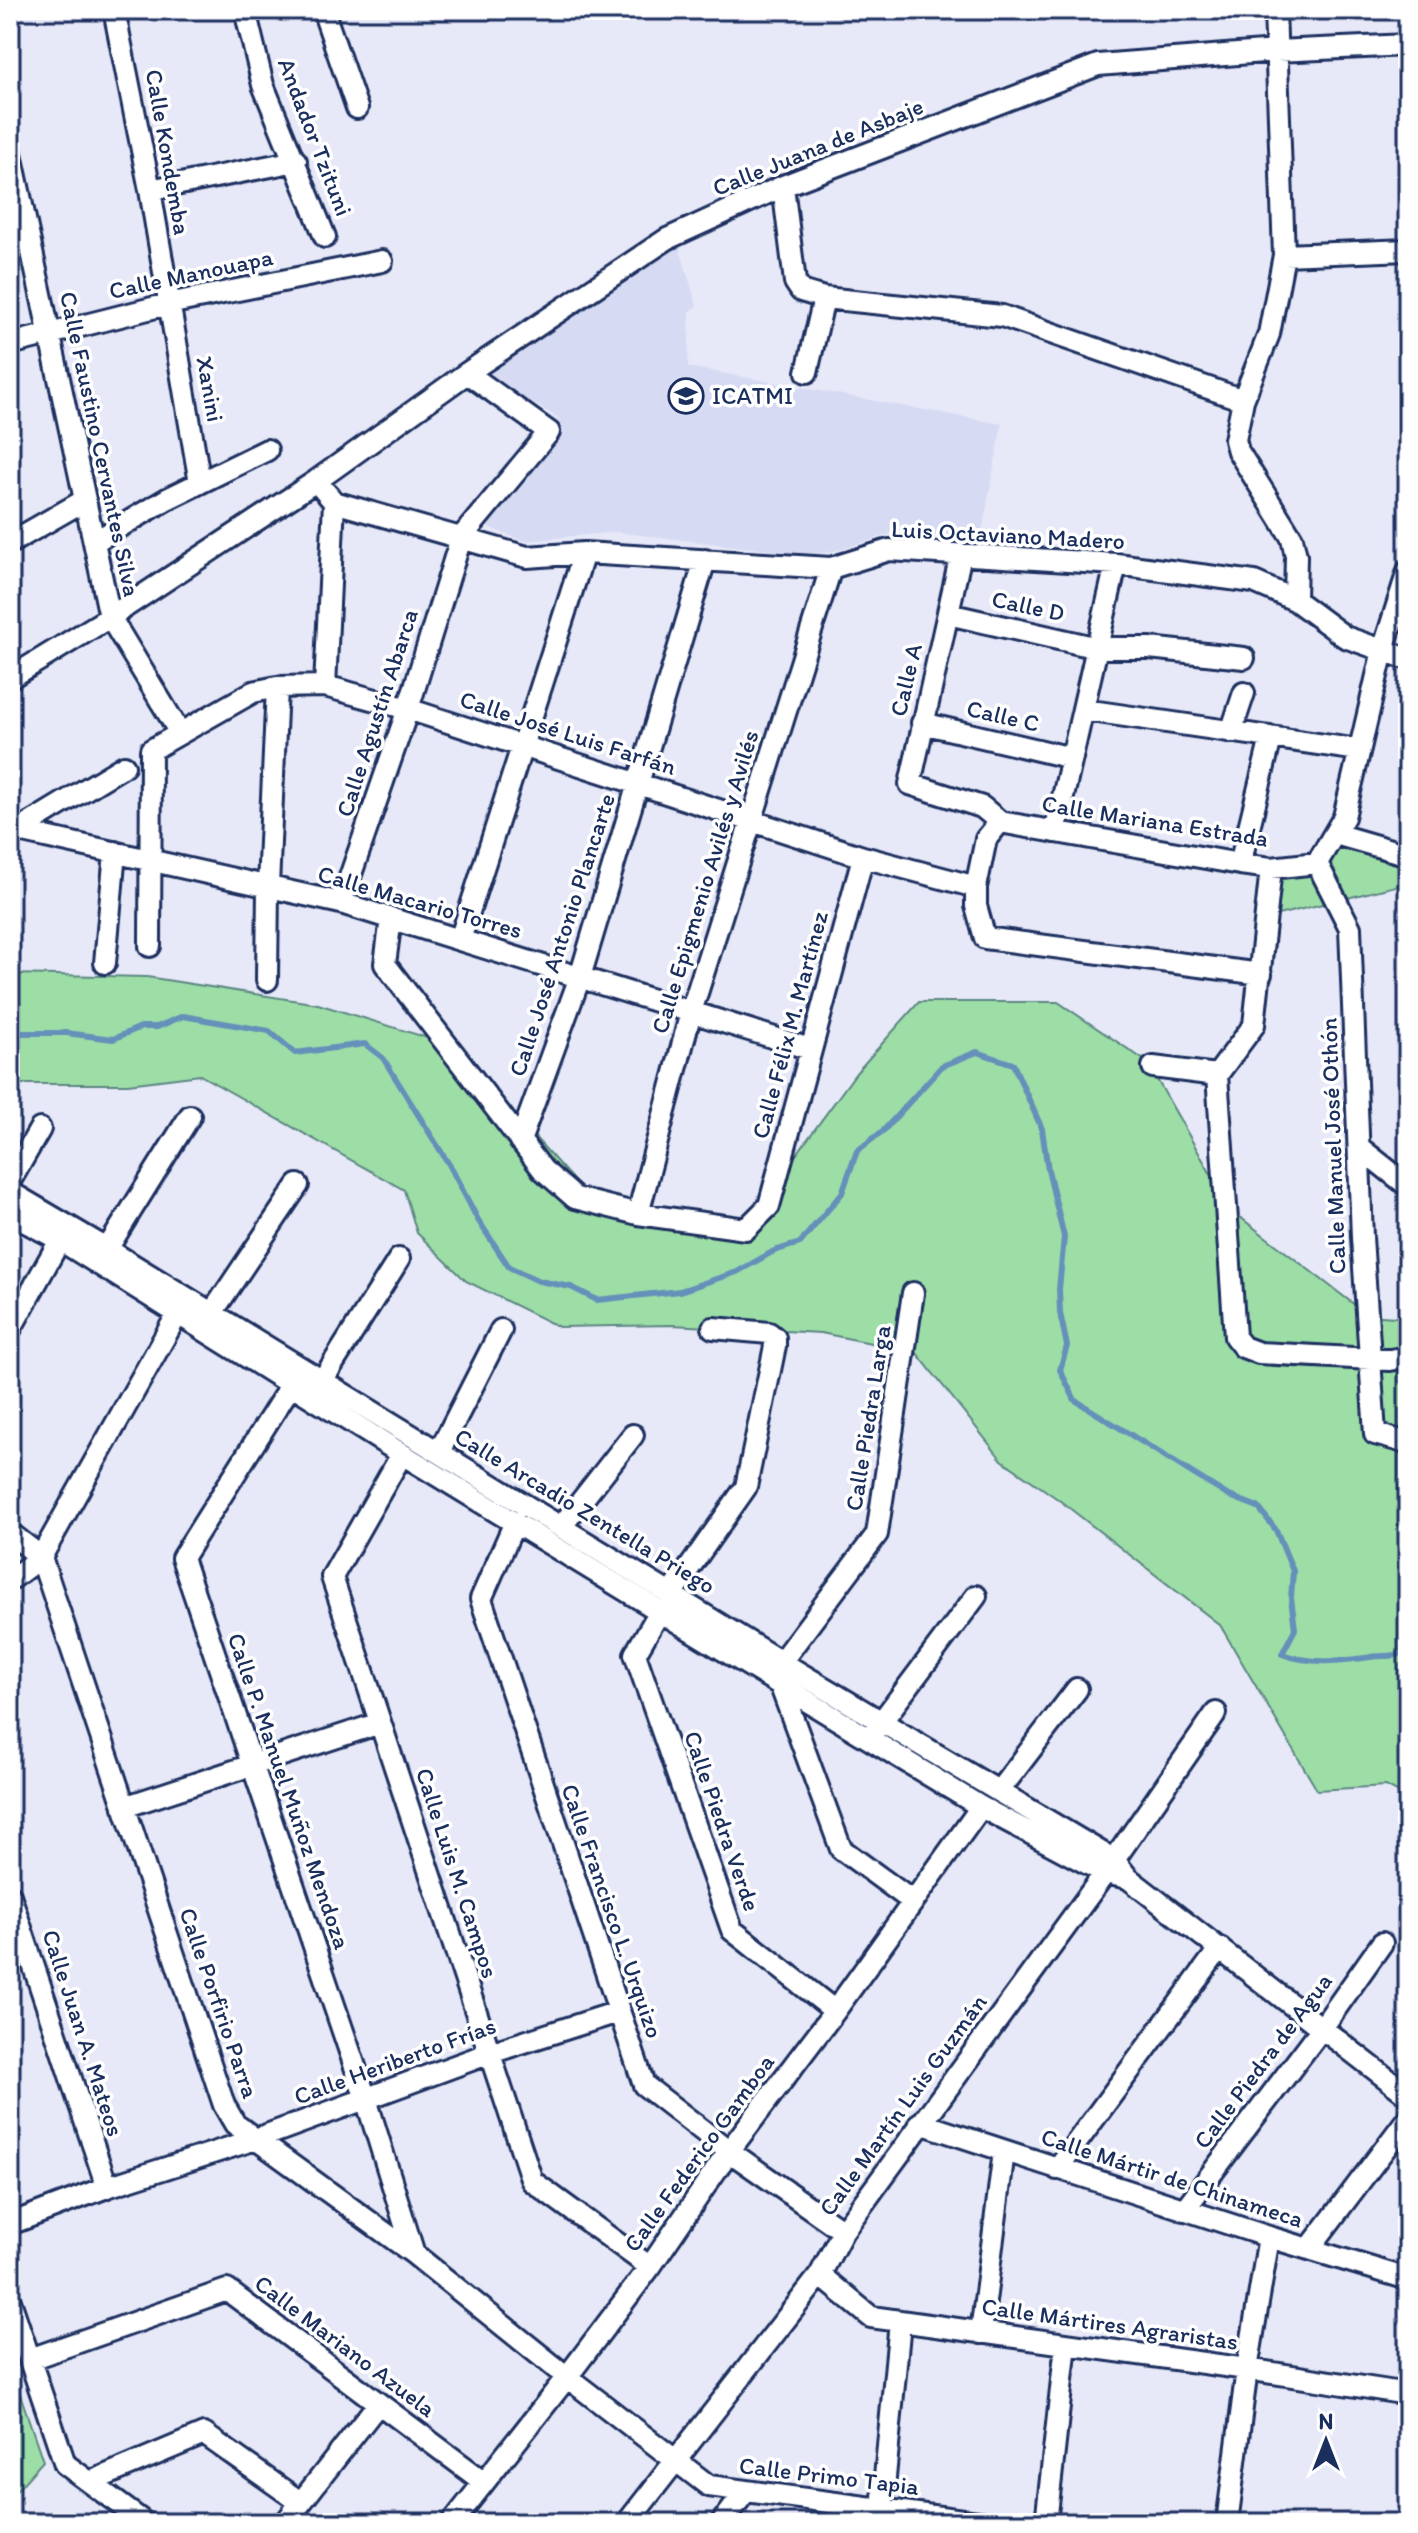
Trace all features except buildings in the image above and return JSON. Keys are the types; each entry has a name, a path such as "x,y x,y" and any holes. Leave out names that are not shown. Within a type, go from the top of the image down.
{"street":[{"name":"Calle Kondemba","path":"114,10 150,190 168,304"},
{"name":"Andador Tzituni","path":"245,10 263,85 325,237"},
{"path":"323,10 357,108"},
{"path":"1275,10 1284,255 1269,334 1243,400 1235,440 1238,451 1292,538 1296,556 1295,600"},
{"name":"Calle Juana de Asbaje","path":"10,678 110,617 316,481 467,373 667,239 783,186 1098,65 1276,51 1408,45"},
{"name":"Calle Faustino Cervantes Silva","path":"10,149 17,217 49,333 110,617 180,733"},
{"path":"150,190 296,161"},
{"path":"783,186 795,282 801,291 824,298 1002,316 1243,400"},
{"path":"1284,255 1408,250"},
{"name":"Calle Manouapa","path":"10,344 168,304 382,261"},
{"path":"807,372 824,298"},
{"name":"Xanini","path":"168,304 200,483"},
{"path":"461,538 549,432 467,373"},
{"path":"94,542 167,499 267,450"},
{"path":"316,481 334,502 325,686"},
{"path":"10,543 85,500"},
{"name":"Luis Octaviano Madero","path":"334,502 527,557 584,553 831,568 889,550 1116,564 1254,582 1295,600 1345,637 1408,659"},
{"name":"Calle Agustín Abarca","path":"341,903 408,709 461,538"},
{"path":"460,940 584,553"},
{"name":"Calle A","path":"961,554 910,784 982,807 1000,822"},
{"name":"Calle José Antonio Plancarte","path":"520,1141 580,977 705,560"},
{"path":"1055,832 1116,564"},
{"name":"Calle Epigmenio Avilés y Avilés","path":"638,1214 691,1012 831,568"},
{"path":"1317,863 1344,817 1383,650 1408,571"},
{"name":"Calle D","path":"948,614 1098,648 1149,648 1244,658"},
{"name":"Calle José Luis Farfán","path":"152,861 151,750 253,692 277,687 325,686 408,709 863,857 976,887"},
{"path":"267,980 277,687"},
{"path":"1231,732 1244,693"},
{"path":"1084,710 1359,750"},
{"name":"Calle C","path":"922,723 1072,758"},
{"path":"1240,864 1271,738"},
{"path":"14,830 124,766"},
{"path":"1000,822 986,839 976,887 976,906 985,938 1261,974"},
{"name":"Calle Mariana Estrada","path":"1000,822 1240,864 1271,868 1317,863"},
{"name":"Calle Macario Torres","path":"14,830 341,903 810,1049"},
{"path":"1335,834 1408,855"},
{"path":"105,963 115,852"},
{"name":"Calle Félix M. Martínez","path":"638,1214 746,1229 769,1206 863,857"},
{"path":"150,946 152,861"},
{"name":"Calle Manuel José Othón","path":"1317,863 1350,928 1362,1237 1375,1434 1408,1443"},
{"path":"1271,868 1254,1025 1217,1075 1235,1337 1243,1347 1259,1353 1390,1360 1408,1357"},
{"path":"391,918 385,964 543,1170 575,1198 638,1214"},
{"path":"1153,1067 1217,1075"},
{"path":"107,1249 190,1116"},
{"path":"10,1181 40,1129"},
{"path":"1360,1148 1408,1186"},
{"path":"212,1313 298,1185"},
{"name":"Calle Arcadio Zentella Priego","path":"10,1192 212,1313 402,1454 515,1522 781,1662 999,1791 1128,1878 1408,2095"},
{"name":"Calle Arcadio Zentella Priego","path":"10,1214 60,1240 177,1315 296,1377 322,1381 561,1527 780,1684 869,1739 981,1807 1110,1866"},
{"path":"10,1330 60,1240"},
{"path":"322,1381 399,1259"},
{"name":"Calle Piedra Larga","path":"781,1662 877,1534 913,1293"},
{"path":"10,1580 41,1557 177,1315"},
{"name":"Calle Piedra Verde","path":"713,1328 769,1333 775,1338 746,1487 666,1602 635,1654 732,1930 835,2011"},
{"path":"439,1452 501,1330"},
{"name":"Calle P. Manuel Muñoz Mendoza","path":"296,1377 182,1558 366,2099 414,2254"},
{"path":"561,1527 633,1435"},
{"name":"Calle Luis M. Campos","path":"402,1454 332,1577 532,2181 650,2267"},
{"name":"Calle Francisco L. Urquizo","path":"515,1522 481,1599 644,2085 729,2151 843,2231"},
{"path":"10,1533 41,1557"},
{"name":"Calle Porfirio Parra","path":"41,1557 224,2105 235,2124 414,2254 673,2461"},
{"path":"869,1739 976,1596"},
{"path":"780,1684 841,1849 912,1901"},
{"path":"999,1791 1077,1689"},
{"name":"Calle Martín Luis Guzmán","path":"627,2523 820,2275 843,2231 1110,1866 1216,1713"},
{"path":"124,1807 380,1723"},
{"name":"Calle Federico Gamboa","path":"452,2523 650,2267 729,2151 835,2011 981,1807"},
{"name":"Calle Juan A. Mateos","path":"10,1895 107,2187"},
{"name":"Calle Piedra de Agua","path":"1184,2210 1322,2028 1382,1943"},
{"path":"1057,2169 1220,1948"},
{"name":"Calle Heriberto Frías","path":"10,2224 107,2187 256,2139 490,2053 618,2012"},
{"path":"1309,2249 1408,2118"},
{"name":"Calle Mártir de Chinameca","path":"920,2123 1184,2210 1408,2279"},
{"path":"981,2333 1004,2151"},
{"path":"1227,2523 1247,2369 1269,2237"},
{"name":"Calle Mártires Agraristas","path":"820,2275 871,2317 1408,2394"},
{"name":"Calle Mariano Azuela","path":"30,2359 227,2290 484,2482"},
{"path":"10,2301 65,2464 145,2523"},
{"path":"882,2508 900,2322"},
{"path":"1046,2523 1066,2344"},
{"path":"285,2523 378,2404"},
{"path":"90,2482 204,2434 300,2502"},
{"name":"Calle Primo Tapia","path":"673,2461 709,2486 847,2514 882,2508 985,2523"},
{"path":"722,2523 745,2492"}],"shaded area":[{"name":"ICATMI","path":"678,243 697,306 690,311 688,367 1002,424 981,537 890,534 811,555 616,532 524,541 480,524 562,431 558,418 485,375"}],"green space":[{"path":"1337,835 1408,855 1408,883 1266,918 1272,870 1315,867"},
{"path":"10,974 147,977 318,1004 454,1046 581,1189 745,1225 856,1073 919,1002 1058,1002 1147,1062 1232,1211 1368,1315 1408,1318 1408,1798 1386,1786 1317,1790 1220,1625 1059,1500 1002,1460 916,1352 821,1333 672,1325 559,1327 466,1281 417,1233 404,1190 200,1075 128,1084 10,1084"},
{"path":"10,2365 43,2461 10,2498"}],"waterway":[{"path":"10,1033 66,1033 113,1039 141,1027 157,1027 183,1016 269,1031 295,1053 365,1044 383,1058 509,1267 539,1281 571,1287 597,1300 680,1291 737,1272 774,1251 800,1243 842,1193 857,1151 884,1130 942,1066 977,1052 1013,1064 1042,1129 1064,1237 1059,1289 1067,1346 1060,1370 1075,1400 1227,1495 1258,1507 1276,1530 1293,1571 1291,1598 1295,1629 1282,1654 1304,1660 1326,1661 1395,1655 1408,1650"}],"place":[{"name":"ICATMI","path":"686,396"}]}
